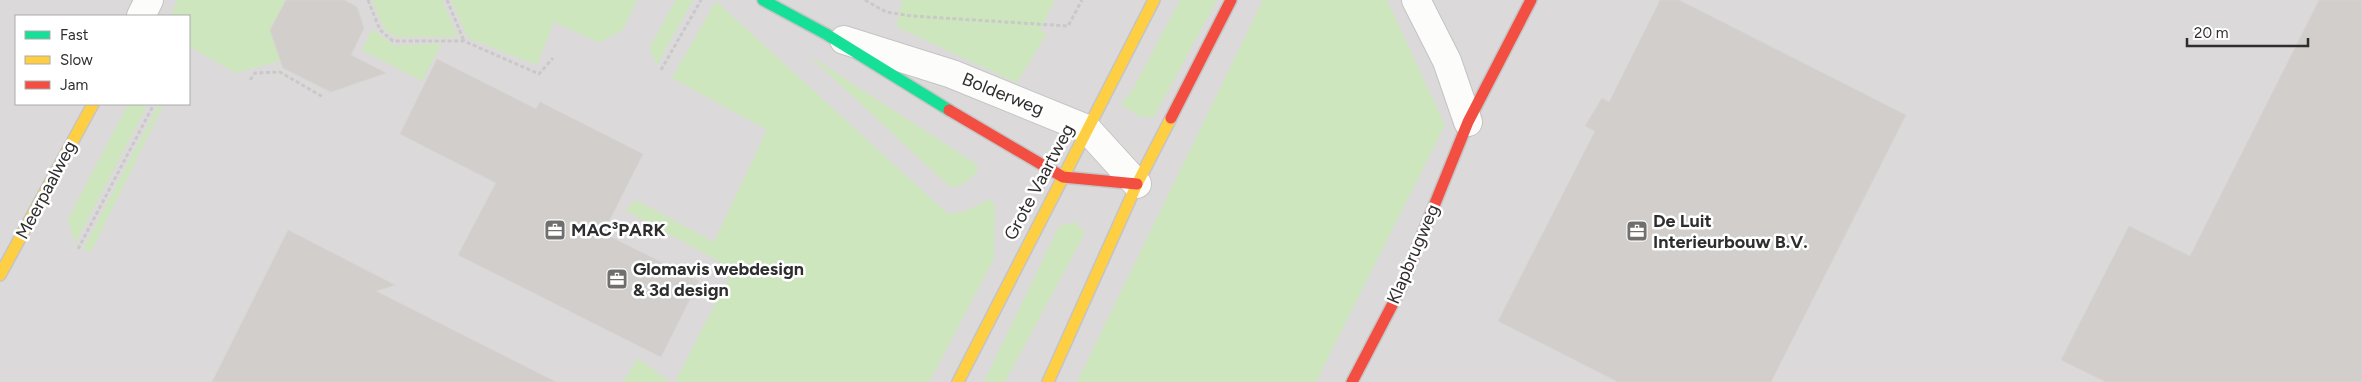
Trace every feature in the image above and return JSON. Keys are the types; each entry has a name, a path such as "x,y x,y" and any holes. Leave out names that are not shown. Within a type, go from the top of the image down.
{"street":[{"path":"141,15 149,0"},
{"name":"Bolderweg","path":"764,0 826,34 1002,142 1064,177 1138,184"},
{"name":"Grote Vaartweg","path":"958,382 1041,214 1064,177 1154,0"},
{"path":"1048,382 1138,184 1231,0"},
{"path":"1416,0 1447,61 1468,122"},
{"name":"Klapbrugweg","path":"1352,382 1400,290 1468,122 1531,0"},
{"name":"Bolderweg","path":"826,34 952,74 1087,129 1138,184"},
{"name":"Meerpaalweg","path":"0,276 92,105"}],"path":[{"path":"368,0 380,30 393,41 464,41 540,74 553,58"},
{"path":"447,0 464,41"},
{"path":"661,70 700,0"},
{"path":"865,0 886,12 912,16 1068,26 1082,0"},
{"path":"250,80 255,73 280,72 323,96"},
{"path":"78,249 153,105"}],"shaded area":[{"path":"0,0 2362,0 2362,382 0,382"}],"green space":[{"path":"177,0 284,0 285,5 274,23 286,59 236,73 192,48 190,52 190,15 171,15"},
{"path":"372,0 442,0 458,37 395,37 384,29"},
{"path":"451,0 637,0 623,30 599,43 554,22 537,65 468,38"},
{"path":"676,0 693,0 657,65 649,48"},
{"path":"902,0 1055,0 1040,30 1047,33 1017,83 897,27"},
{"path":"1180,0 1217,0 1154,117 1140,117 1121,104 1133,89"},
{"path":"1263,0 1387,0 1445,125 1316,382 1077,382"},
{"path":"716,1 948,214 966,211 990,199 995,206 994,259 929,382 675,382 733,269 625,210 636,200 714,242 767,130 672,78"},
{"path":"372,29 395,46 442,43 422,81 362,50"},
{"path":"807,54 978,165 976,174 960,186 950,187"},
{"path":"127,105 147,105 75,244 68,219"},
{"path":"158,105 164,105 91,252 83,249"},
{"path":"1075,222 1085,233 1005,382 984,382 1059,226"},
{"path":"638,358 670,382 623,382"}],"building":[{"path":"286,0 344,0 357,7 364,28 351,55 386,73 331,92 283,68 270,30"},
{"path":"1660,0 1679,0 1906,115 1771,382 1618,382 1498,321 1595,131 1585,126 1602,98 1609,102"},
{"path":"2319,0 2362,0 2362,382 2106,382 2061,360 2129,226 2190,256"},
{"path":"437,59 536,109 540,102 643,154 603,233 699,281 661,357 458,255 496,183 400,134"},
{"path":"288,230 395,285 376,291 556,382 212,382"}],"traffic: fast":[{"path":"763,0 826,34 949,110"}],"traffic: slow":[{"path":"958,382 1154,0"},
{"path":"0,275 92,105"},
{"path":"1048,382 1137,184 1171,118"}],"traffic: jam":[{"path":"1171,118 1231,0"},
{"path":"1352,382 1400,290 1468,122 1531,0"},
{"path":"949,110 1063,177 1137,184"}],"place":[{"name":"MAC³PARK","path":"555,230"},
{"name":"De Luit Interieurbouw B.V.","path":"1637,231"},
{"name":"Glomavis webdesign & 3d design","path":"617,279"}]}
